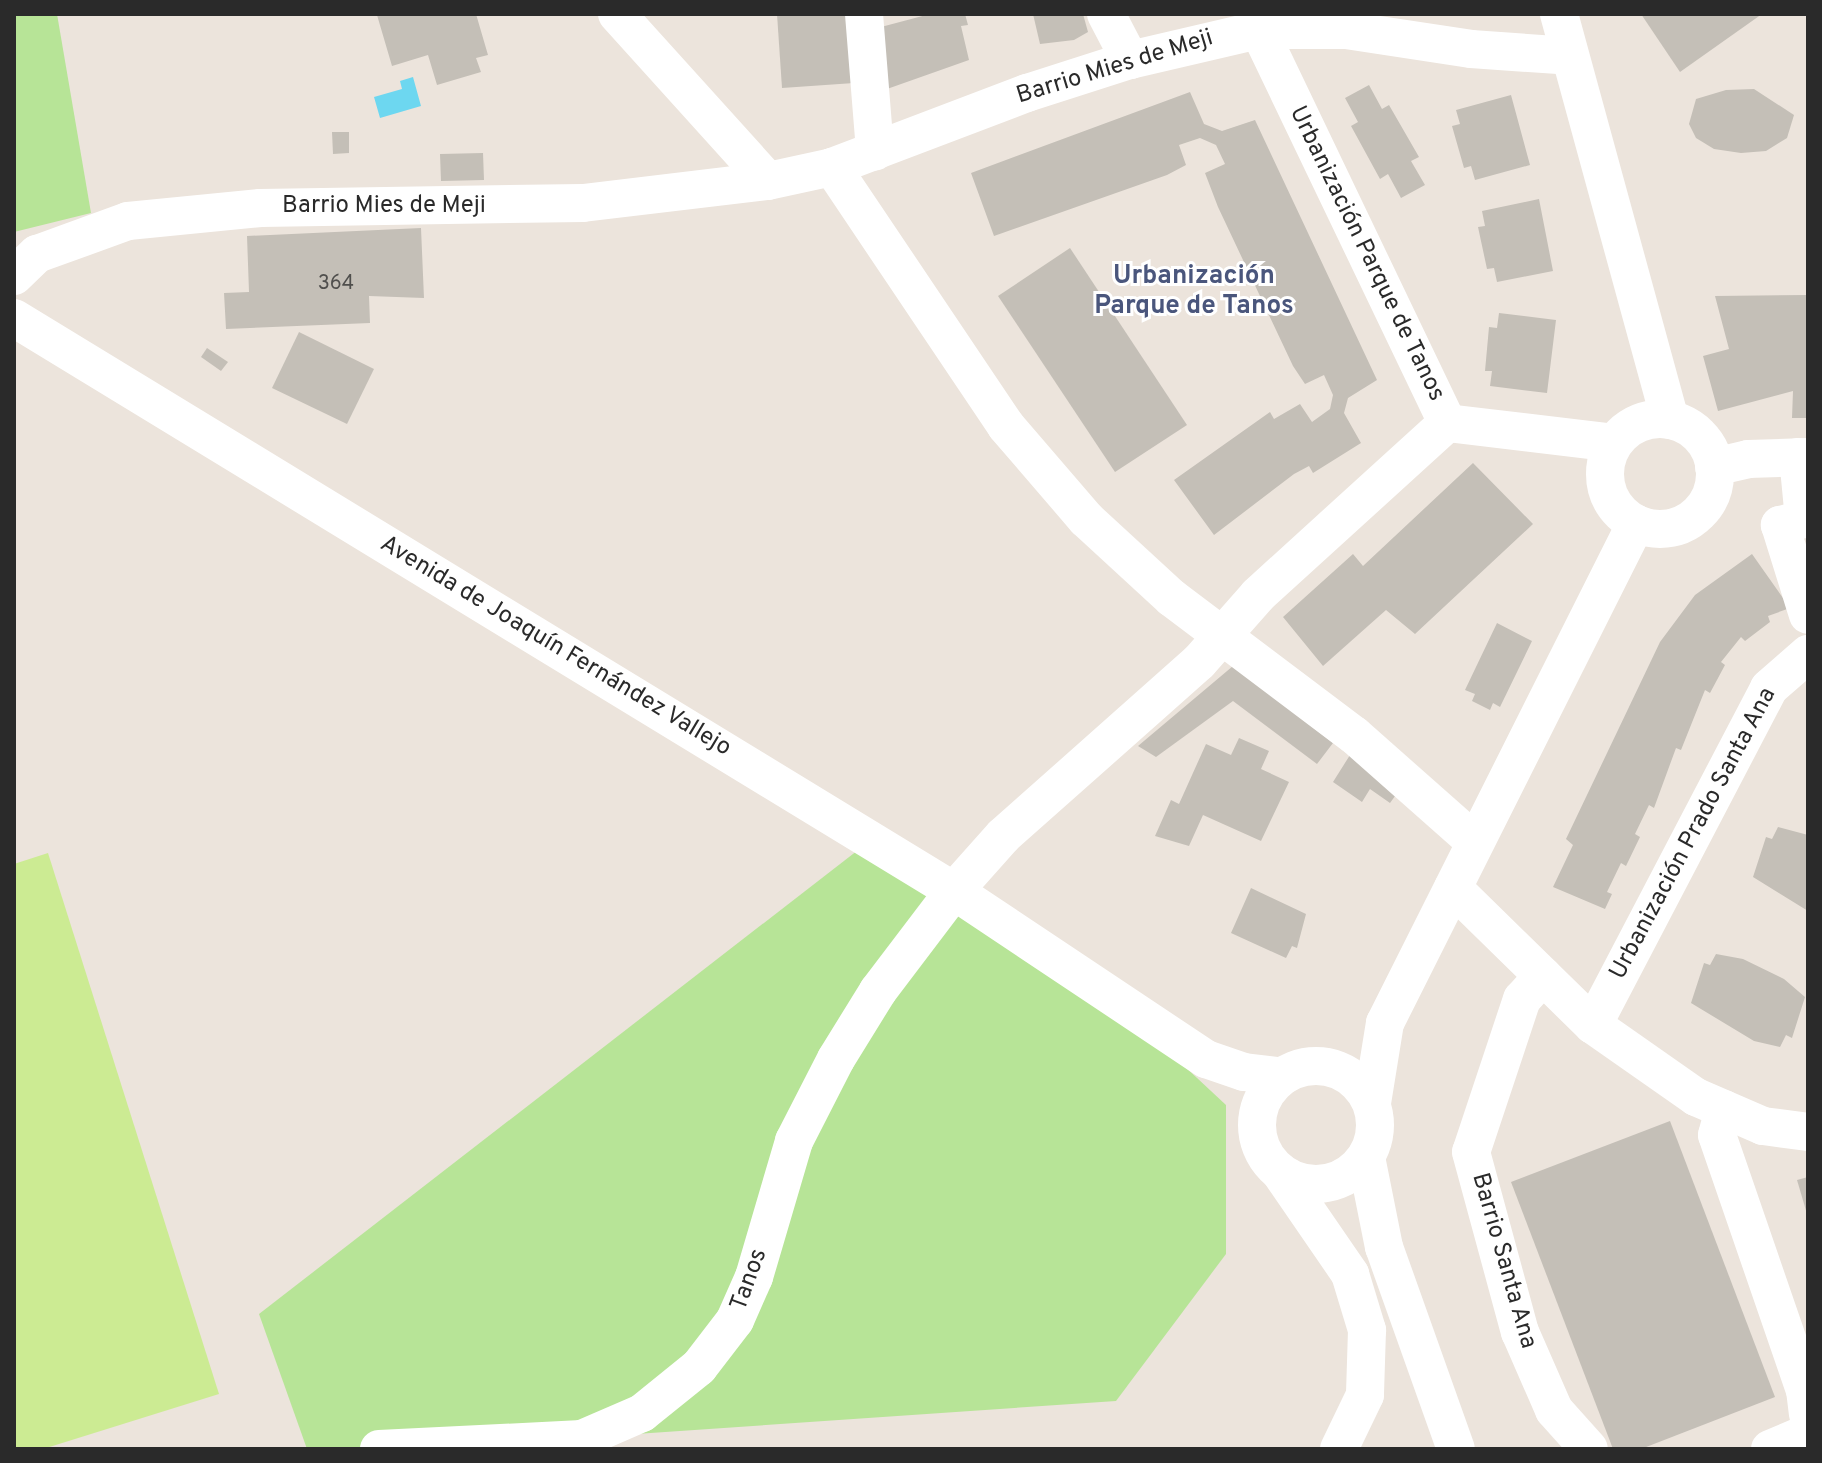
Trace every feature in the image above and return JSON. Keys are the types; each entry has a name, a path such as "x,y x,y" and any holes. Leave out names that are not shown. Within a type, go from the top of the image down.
{"street":[{"path":"617,14 768,181"},
{"path":"864,14 875,152"},
{"path":"1106,14 1130,60"},
{"path":"1559,14 1670,420"},
{"name":"Barrio Mies de Meji","path":"14,276 37,254 128,221 260,208 583,203 768,181 832,167 1027,93 1130,60 1259,30 1346,30 1471,49 1570,56"},
{"name":"Urbanización Parque de Tanos","path":"954,891 1003,836 1199,662 1258,595 1447,423 1259,30"},
{"path":"832,167 969,375 1045,475 1122,554 1365,744 1474,841"},
{"name":"Avenida de Joaquín Fernández Vallejo","path":"14,318 954,891 1206,1059"},
{"path":"1670,420 1695,432 1714,467 1708,500 1691,518 1668,528 1636,523 1620,512 1604,479 1614,443 1639,423 1670,420"},
{"path":"1447,423 1614,443"},
{"path":"1714,467 1748,459 1803,457 1804,519 1780,525 1808,615"},
{"path":"1456,1449 1384,1247 1366,1157 1375,1131 1372,1103 1385,1023 1636,523"},
{"name":"Urbanización Prado Santa Ana","path":"1593,1025 1769,688 1808,654"},
{"path":"1453,888 1593,1025 1696,1097 1763,1126 1808,1132"},
{"name":"Tanos","path":"379,1449 582,1439 642,1413 699,1367 735,1320 754,1277 794,1141 836,1059 878,991 954,891"},
{"name":"Barrio Santa Ana","path":"1543,976 1522,999 1471,1152 1520,1332 1554,1410 1589,1449"},
{"path":"1206,1059 1282,1077 1319,1066 1385,1023"},
{"path":"1206,1059 1343,1263 1365,1317 1369,1376 1339,1449"},
{"path":"1319,1066 1348,1074 1372,1103"},
{"path":"1258,1138 1263,1098 1282,1077"},
{"path":"1724,1109 1717,1135 1805,1390 1808,1414"},
{"path":"1280,1172 1298,1181 1331,1182 1366,1157"},
{"path":"1770,1449 1808,1433"}],"green space":[{"path":"14,14 57,14 91,213 14,232"},
{"path":"871,840 1093,981 1226,1105 1226,1254 1116,1401 417,1449 307,1449 259,1314"},
{"path":"48,853 219,1394 43,1449 14,1449 14,864"}],"water":[{"path":"413,77 421,106 380,118 374,97 402,89 400,81"}],"building":[{"path":"476,14 488,55 476,58 481,72 437,85 428,55 392,66 377,15"},
{"path":"777,14 849,14 854,83 782,88"},
{"path":"930,14 965,14 968,25 961,26 969,60 887,89 881,27"},
{"path":"1033,14 1083,14 1088,32 1074,40 1040,44"},
{"path":"1641,14 1762,14 1680,72"},
{"path":"1369,85 1382,109 1389,105 1419,157 1411,161 1425,185 1401,198 1388,174 1380,179 1351,126 1358,122 1345,98"},
{"path":"1754,89 1794,115 1787,138 1766,151 1741,153 1714,149 1696,138 1689,124 1696,99 1726,90"},
{"path":"1190,92 1204,124 1222,131 1255,120 1377,380 1348,398 1344,413 1361,443 1313,473 1309,466 1294,474 1214,535 1174,480 1270,412 1274,419 1300,404 1312,422 1330,409 1333,395 1324,375 1305,384 1293,366 1218,207 1205,173 1225,164 1216,145 1200,138 1179,145 1186,165 1167,175 994,236 971,173"},
{"path":"1511,95 1530,165 1475,180 1471,166 1464,168 1452,126 1460,124 1456,110"},
{"path":"332,132 349,132 349,153 333,154"},
{"path":"483,153 484,180 441,181 440,154"},
{"path":"1539,199 1553,271 1497,282 1494,268 1487,269 1478,227 1485,226 1482,211"},
{"path":"421,228 424,298 369,296 370,323 226,329 224,293 249,292 247,236"},
{"path":"1070,248 1187,425 1115,472 998,296"},
{"path":"1808,295 1808,418 1792,418 1793,391 1718,411 1703,356 1729,349 1715,296"},
{"path":"1499,313 1556,320 1547,393 1490,386 1492,371 1485,371 1489,327 1497,328"},
{"path":"299,332 374,369 347,424 272,388"},
{"path":"207,348 228,362 221,371 201,357"},
{"path":"1473,463 1533,524 1415,634 1386,610 1323,666 1283,617 1353,554 1363,566"},
{"path":"1752,554 1790,608 1768,616 1770,622 1745,641 1741,637 1721,662 1725,665 1710,693 1705,690 1681,750 1676,748 1654,808 1649,805 1635,834 1640,837 1626,866 1621,863 1607,892 1612,894 1605,909 1553,887 1573,845 1566,839 1660,642 1695,595"},
{"path":"1497,623 1532,641 1500,707 1493,703 1490,710 1472,701 1475,694 1465,690"},
{"path":"1233,666 1333,743 1317,764 1233,701 1156,757 1138,746"},
{"path":"1239,738 1269,751 1261,769 1289,782 1261,841 1203,815 1189,846 1155,836 1171,800 1179,804 1206,744 1231,755"},
{"path":"1350,755 1398,792 1390,803 1370,789 1362,802 1333,782"},
{"path":"1778,827 1808,835 1808,911 1753,877 1766,837 1772,839"},
{"path":"1251,888 1306,914 1297,948 1292,946 1286,958 1231,933"},
{"path":"1716,954 1743,959 1784,979 1805,997 1792,1038 1786,1035 1780,1047 1754,1041 1691,1003 1704,963 1710,965"},
{"path":"1670,1121 1775,1397 1641,1449 1613,1449 1511,1182"},
{"path":"1808,1177 1808,1214 1807,1214 1797,1180"}],"district":[{"name":"Urbanización Parque de Tanos","path":"1194,292"}]}
